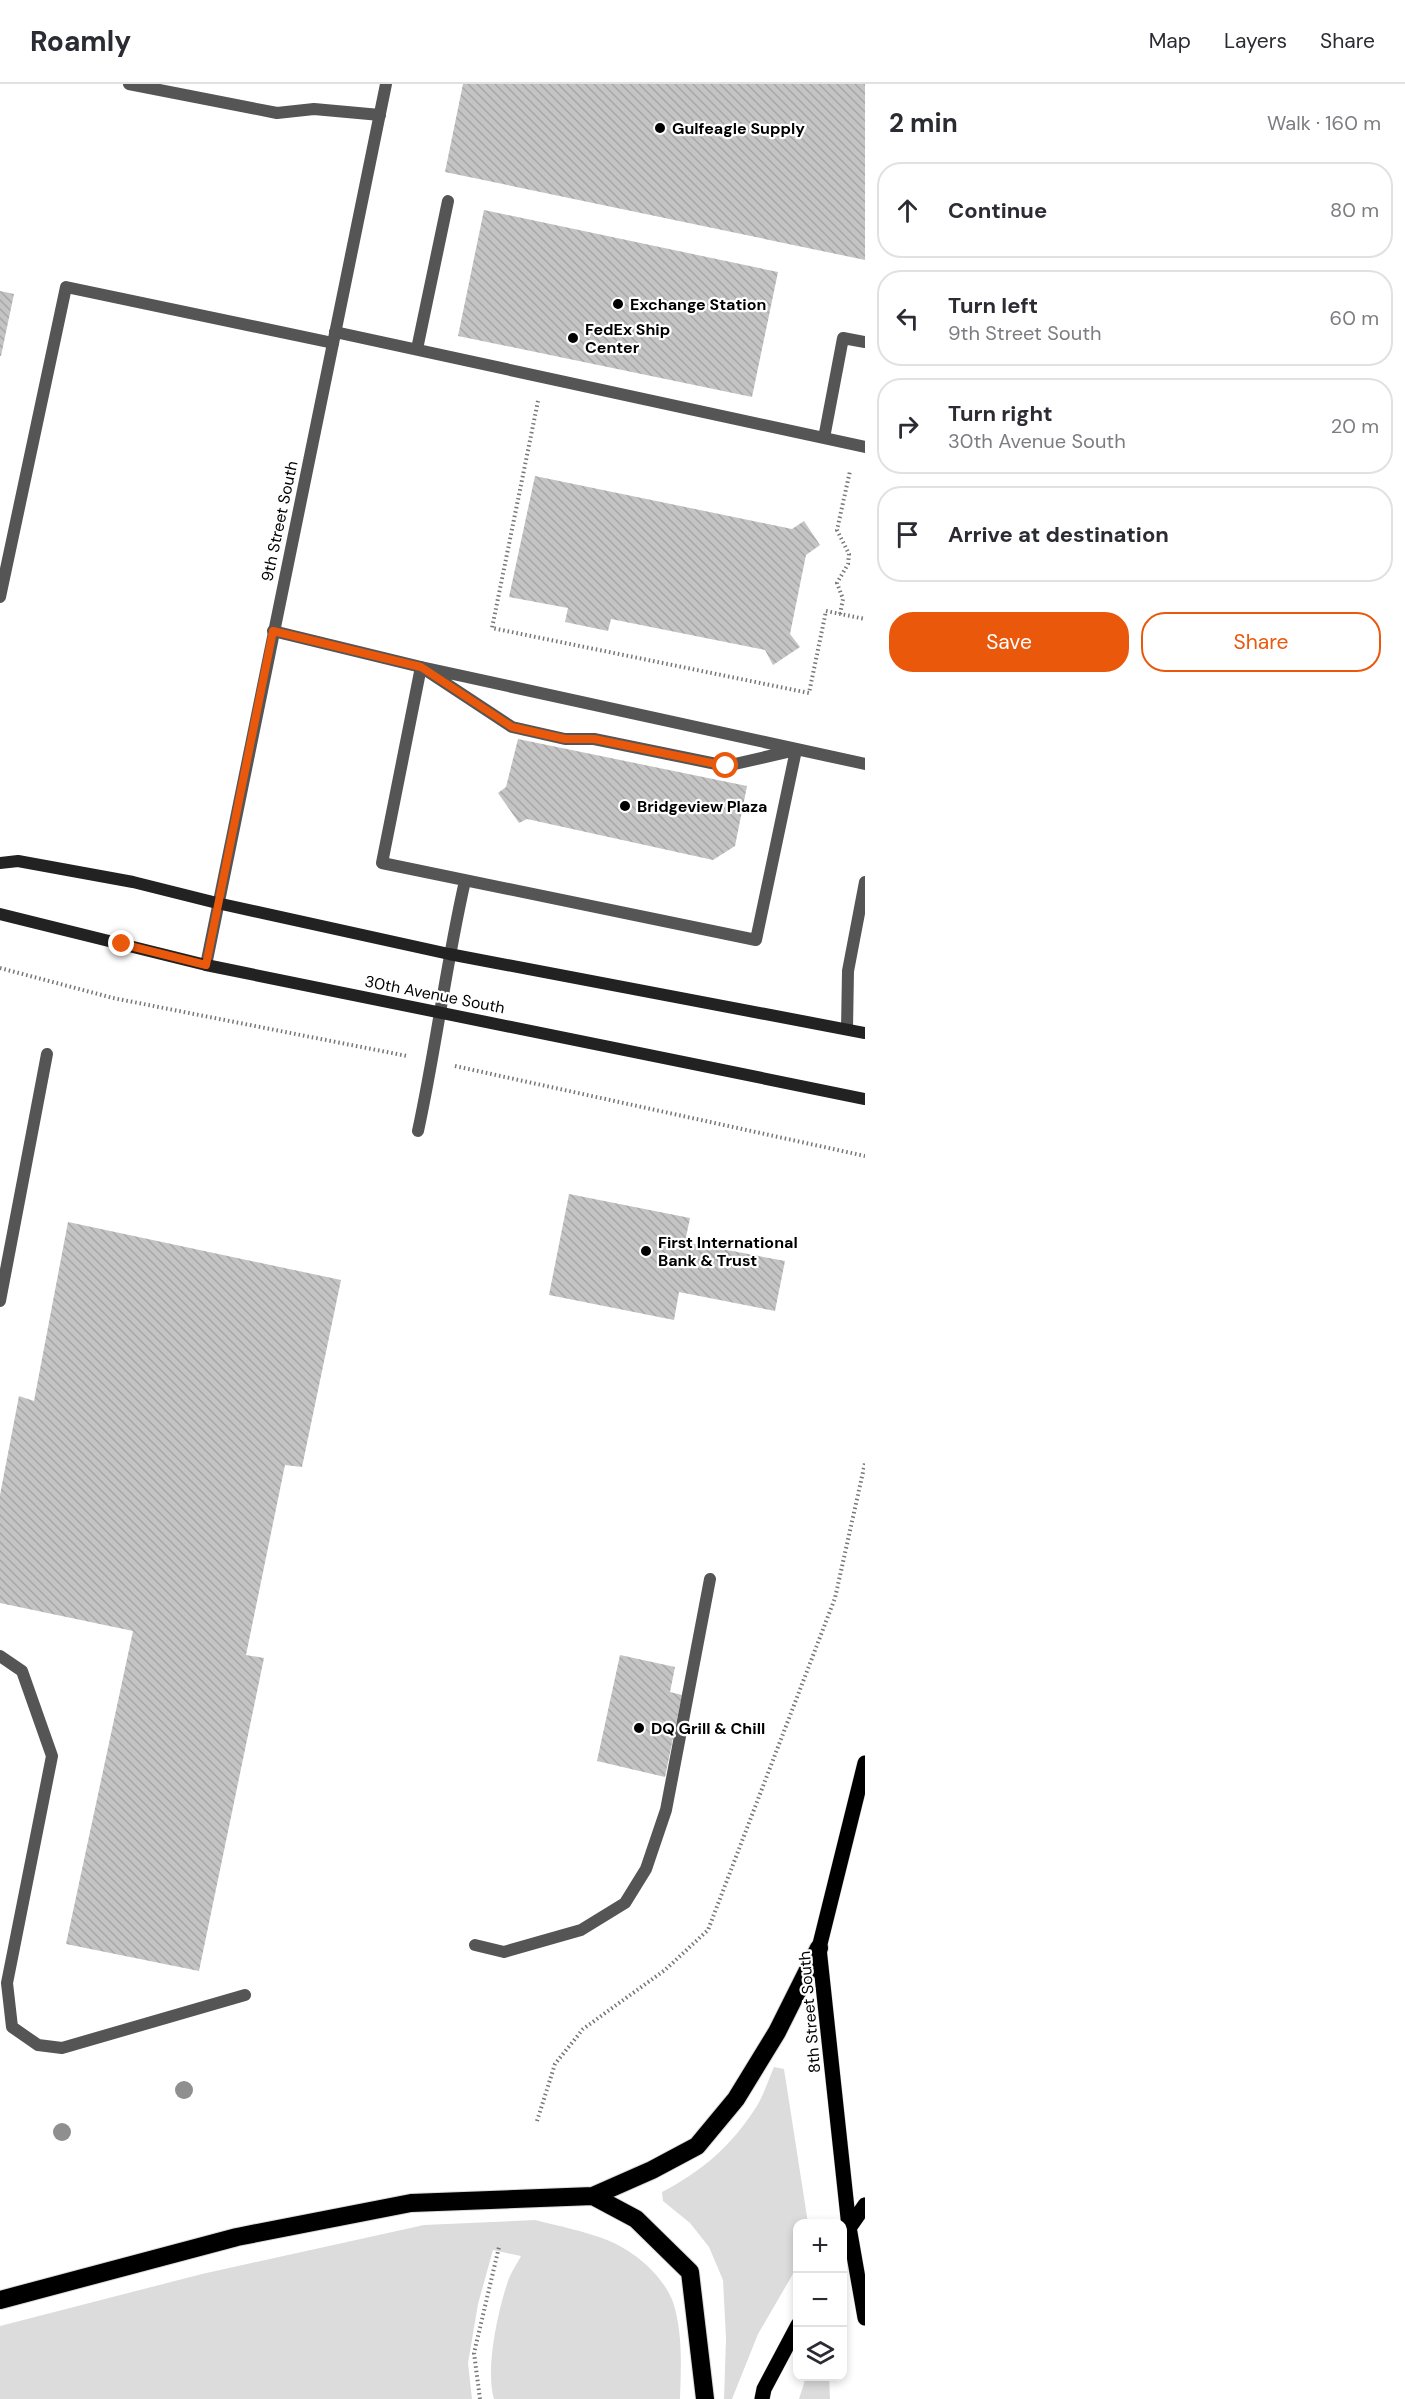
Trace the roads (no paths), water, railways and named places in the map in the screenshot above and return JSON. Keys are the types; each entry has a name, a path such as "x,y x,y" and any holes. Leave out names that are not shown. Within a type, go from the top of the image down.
{"highway":[{"path":"0,2300 237,2237 411,2204 593,2196 652,2170 697,2146 736,2099 777,2032 819,1947"},
{"path":"593,2196 636,2219 690,2272 705,2399"}],"main road":[{"name":"8th Street South","path":"845,2219 819,1947 865,1763"},
{"path":"847,2232 865,2205"},
{"name":"8th Street South","path":"847,2237 865,2318"},
{"path":"762,2399 764,2389 797,2327"}],"street":[{"path":"129,84 277,113 314,109 380,116"},
{"name":"9th Street South","path":"206,965 386,84"},
{"path":"417,350 448,201"},
{"path":"0,597 66,287 334,337 417,350 861,446"},
{"path":"824,438 843,338 865,342"},
{"path":"273,631 421,667 865,764"},
{"path":"421,667 512,727 554,736 594,739 726,766 796,750"},
{"path":"421,667 382,863 756,940 796,750"},
{"path":"0,863 18,861 133,882 217,903 449,954 865,1033"},
{"path":"418,1131 433,1061 449,954 465,881"},
{"path":"846,1029 848,971 865,882"},
{"name":"30th Avenue South","path":"0,914 206,965 865,1099"},
{"path":"0,1301 47,1054"},
{"path":"474,1945 504,1952 581,1930 625,1903 646,1869 666,1810 710,1580"},
{"path":"0,1656 22,1671 52,1756 7,1983 12,2027 38,2045 62,2048 245,1995"}],"place":[{"name":"Gulfeagle Supply","path":"660,128"},
{"name":"Exchange Station","path":"618,304"},
{"name":"FedEx Ship Center","path":"573,338"},
{"name":"Bridgeview Plaza","path":"625,806"},
{"name":"First International Bank & Trust","path":"646,1251"},
{"name":"DQ Grill & Chill","path":"639,1728"}]}
